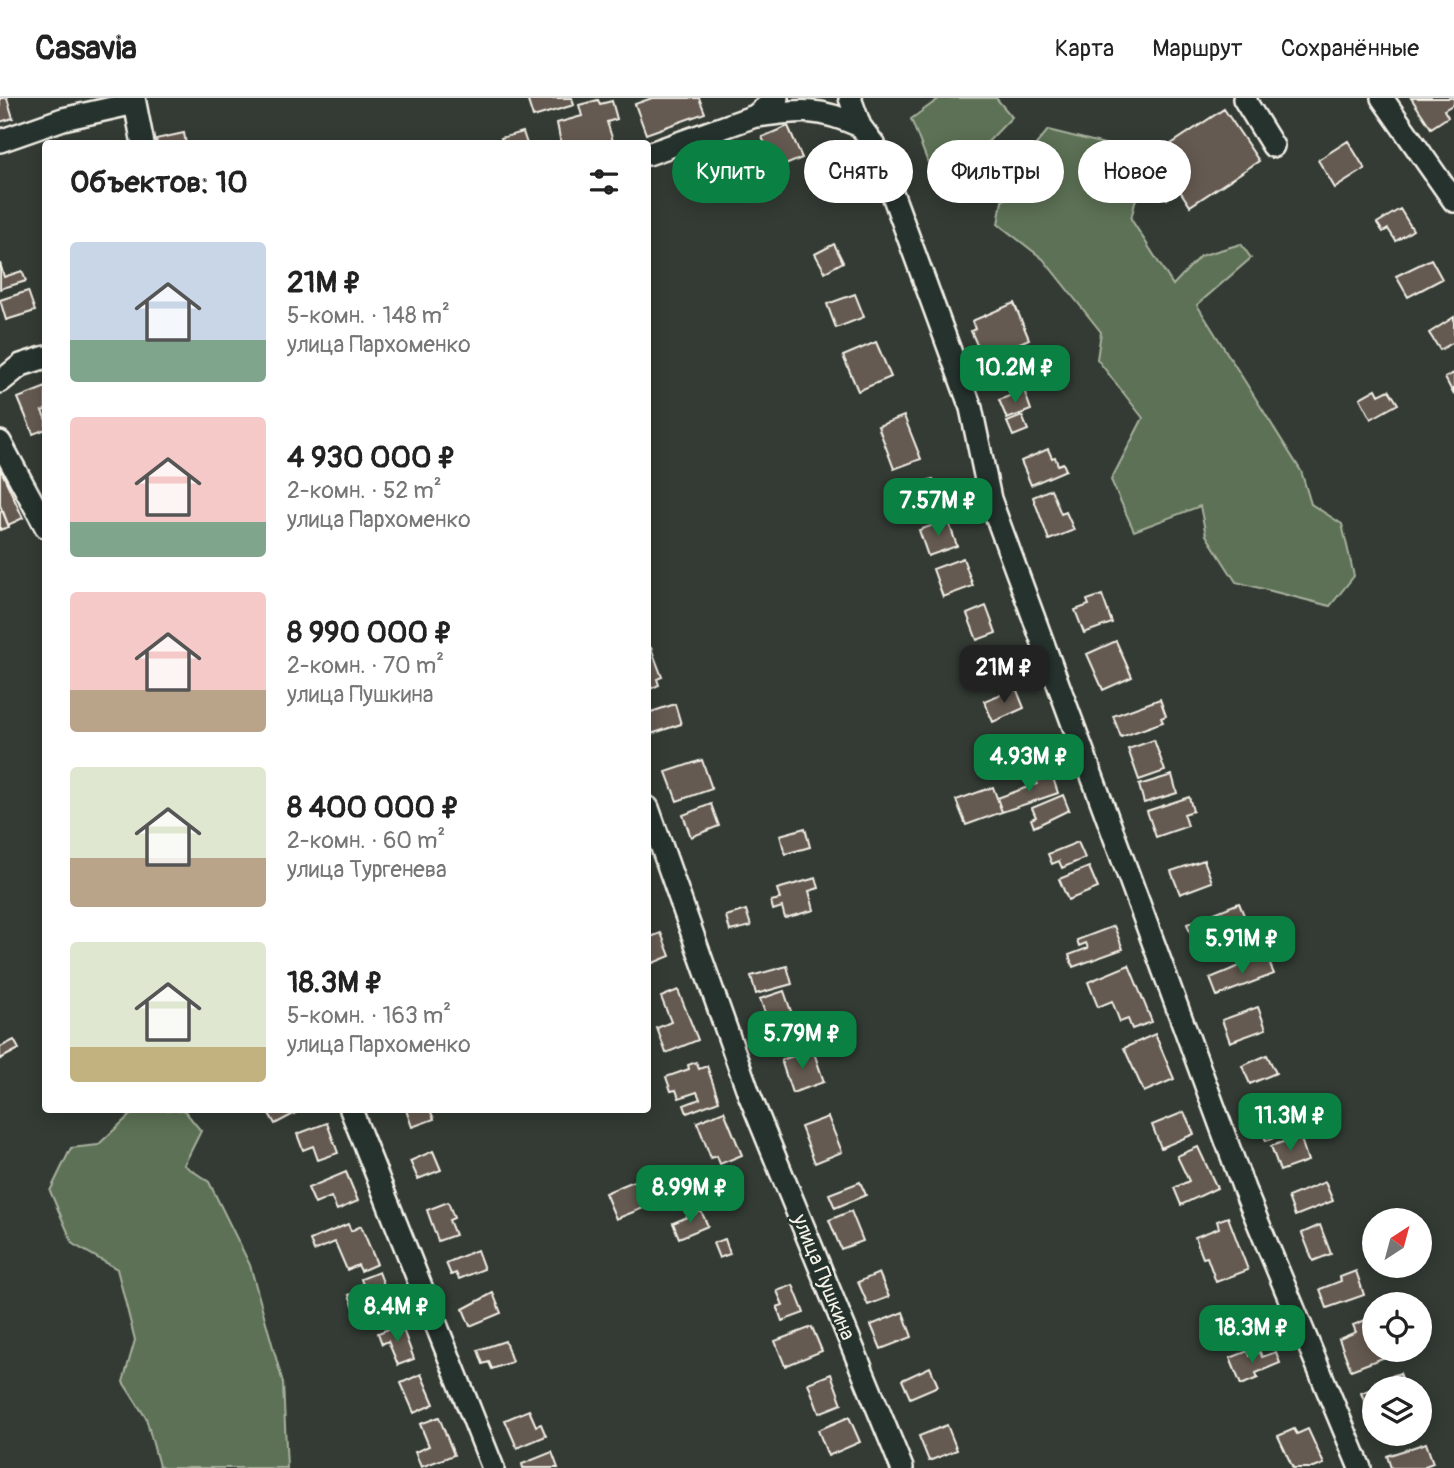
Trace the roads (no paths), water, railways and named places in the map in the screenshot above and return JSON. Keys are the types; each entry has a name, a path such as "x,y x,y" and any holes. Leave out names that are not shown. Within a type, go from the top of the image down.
{"street":[{"path":"755,116 778,98"},
{"path":"850,98 860,126 875,146 971,408 990,499 1240,1176 1360,1468"},
{"path":"1246,98 1273,146"},
{"path":"1382,98 1446,172 1454,201"},
{"path":"0,141 63,119 134,101 143,140"},
{"path":"651,153 755,116 800,110 832,113 860,126"},
{"path":"0,382 21,365 42,358"},
{"path":"0,442 42,520"},
{"name":"улица Пушкина","path":"651,816 749,1094 902,1468"},
{"path":"352,1113 493,1468"}]}
